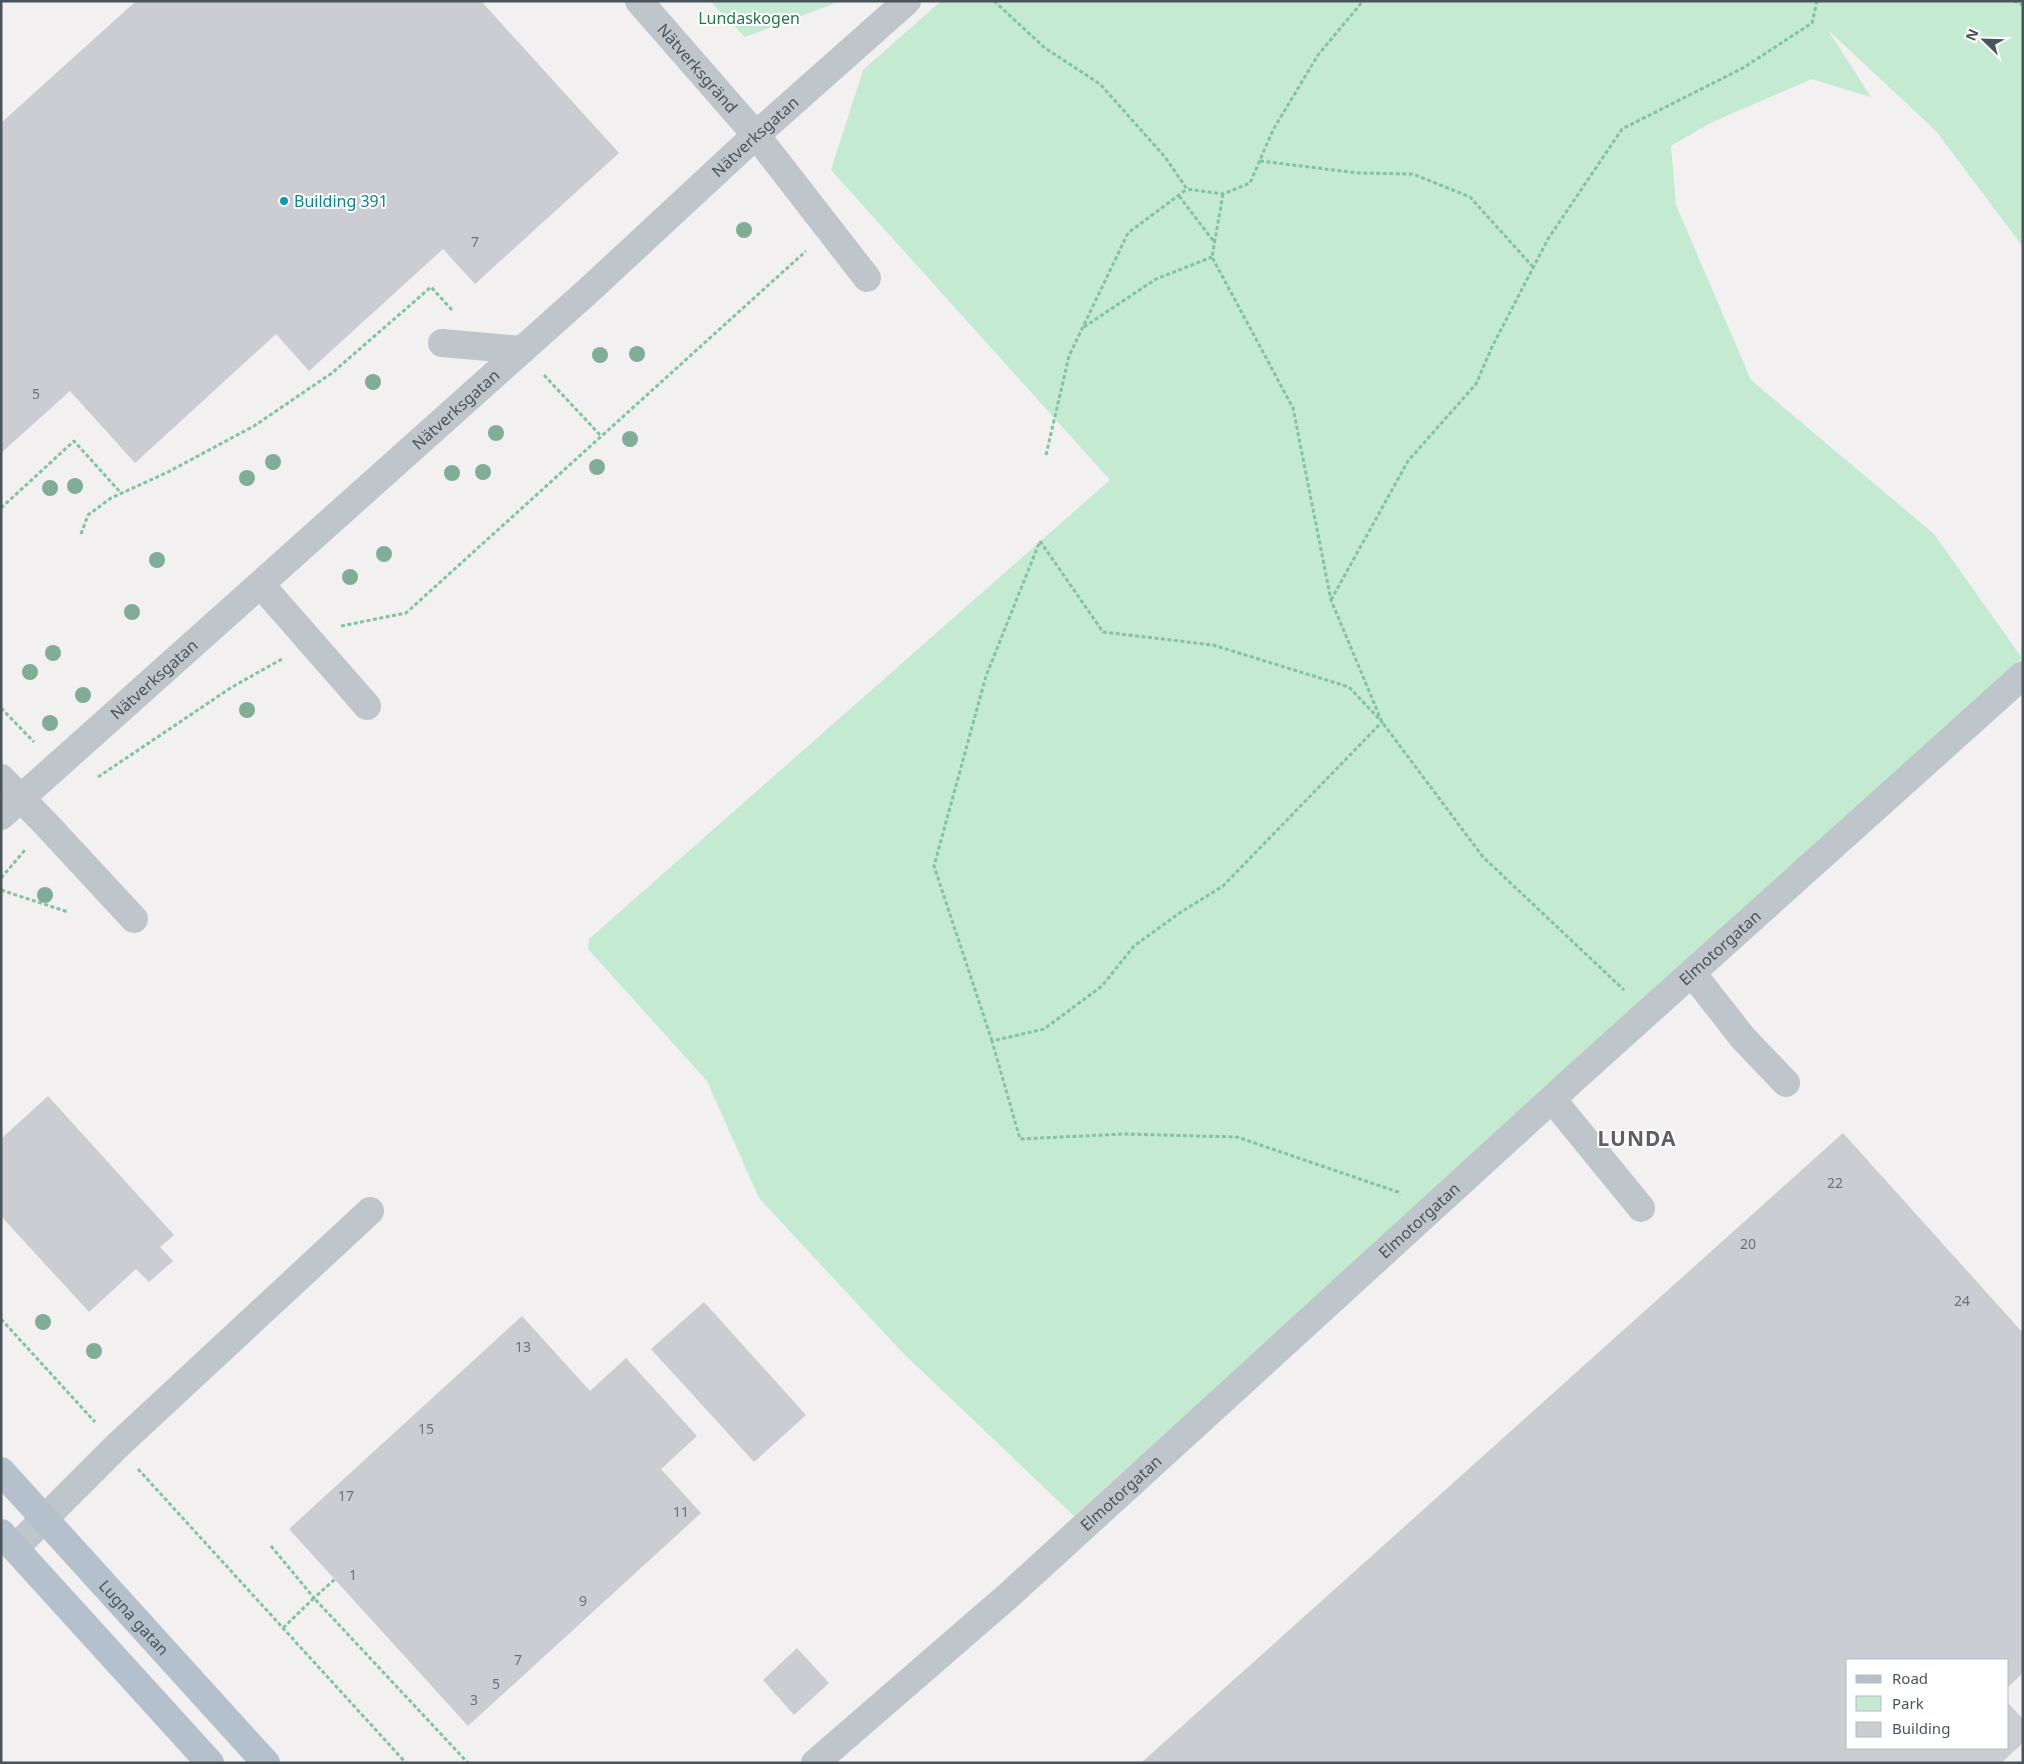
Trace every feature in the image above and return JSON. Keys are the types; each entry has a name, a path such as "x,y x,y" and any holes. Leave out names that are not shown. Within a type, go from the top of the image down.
{"main road":[{"name":"Lugna gatan","path":"1,1471 266,1763"},
{"path":"8,1540 210,1763"}],"street":[{"name":"Nätverksgränd","path":"639,1 756,135 867,278"},
{"name":"Nätverksgatan","path":"11,807 261,585 522,350 756,135 907,1"},
{"path":"442,342 522,350"},
{"path":"261,585 367,706"},
{"name":"Elmotorgatan","path":"827,1759 1552,1099 2023,675"},
{"path":"1,778 11,807 46,824 134,919"},
{"path":"1692,973 1743,1038 1786,1083"},
{"path":"1552,1099 1641,1208"},
{"path":"8,1540 45,1519 117,1446 370,1211"}],"path":[{"path":"994,1 1045,48 1100,84 1164,157 1188,189 1223,194 1250,183 1273,130 1318,55 1363,1"},
{"path":"1330,600 1408,461 1476,384 1492,347 1548,240 1622,129 1743,68 1812,23 1817,1"},
{"path":"2014,1 2023,5"},
{"path":"1260,161 1358,173 1413,174 1470,198 1534,268"},
{"path":"1046,456 1069,356 1128,233 1188,189"},
{"path":"1223,194 1212,258 1293,408 1330,600 1382,722"},
{"path":"1179,196 1214,243"},
{"path":"91,781 232,687 292,653 327,628 359,624 406,613 829,230"},
{"path":"1083,328 1156,279 1212,258"},
{"path":"81,534 88,515 121,493 168,472 254,426 332,373 431,287 485,347"},
{"path":"522,350 601,436"},
{"path":"1,508 74,441 121,493"},
{"path":"1420,1220 1398,1192 1237,1137 1124,1134 1020,1139 992,1041 934,866 986,676 1040,541 1103,632 1213,645 1349,687 1382,722 1483,857 1648,1012"},
{"path":"992,1041 1044,1029 1102,986 1134,946 1181,912 1223,886 1382,722"},
{"path":"1,878 46,824"},
{"path":"1,890 68,912"},
{"path":"1,1319 406,1763"},
{"path":"271,1546 314,1598 468,1763"},
{"path":"283,1628 335,1579"}],"green space":[{"name":"Lundaskogen","path":"710,1 841,1 745,37"},
{"path":"941,1 2023,1 2023,247 1936,131 1828,30 1871,97 1812,79 1710,123 1671,146 1676,205 1751,380 1934,534 2022,658 1074,1516 902,1352 759,1198 707,1081 588,949 589,939 1110,480 831,170 863,70"}],"building":[{"name":"Building 391","path":"136,1 481,1 619,153 475,284 443,249 309,371 276,334 135,463 70,391 1,453 1,123"},
{"path":"48,1096 174,1235 160,1247 173,1261 149,1282 136,1269 89,1312 1,1216 1,1139"},
{"path":"1843,1133 2023,1333 2023,1673 2009,1686 2009,1659 1846,1659 1846,1749 2009,1749 2009,1704 2023,1719 2023,1743 2001,1763 1141,1763"},
{"path":"704,1302 806,1415 754,1462 651,1349"},
{"path":"522,1316 590,1391 626,1358 697,1436 661,1469 701,1513 468,1726 289,1529"},
{"path":"797,1648 829,1683 794,1715 763,1680"}],"place":[{"name":"Building 391","path":"284,201"}],"district":[{"name":"LUNDA","path":"1637,1139"}]}
